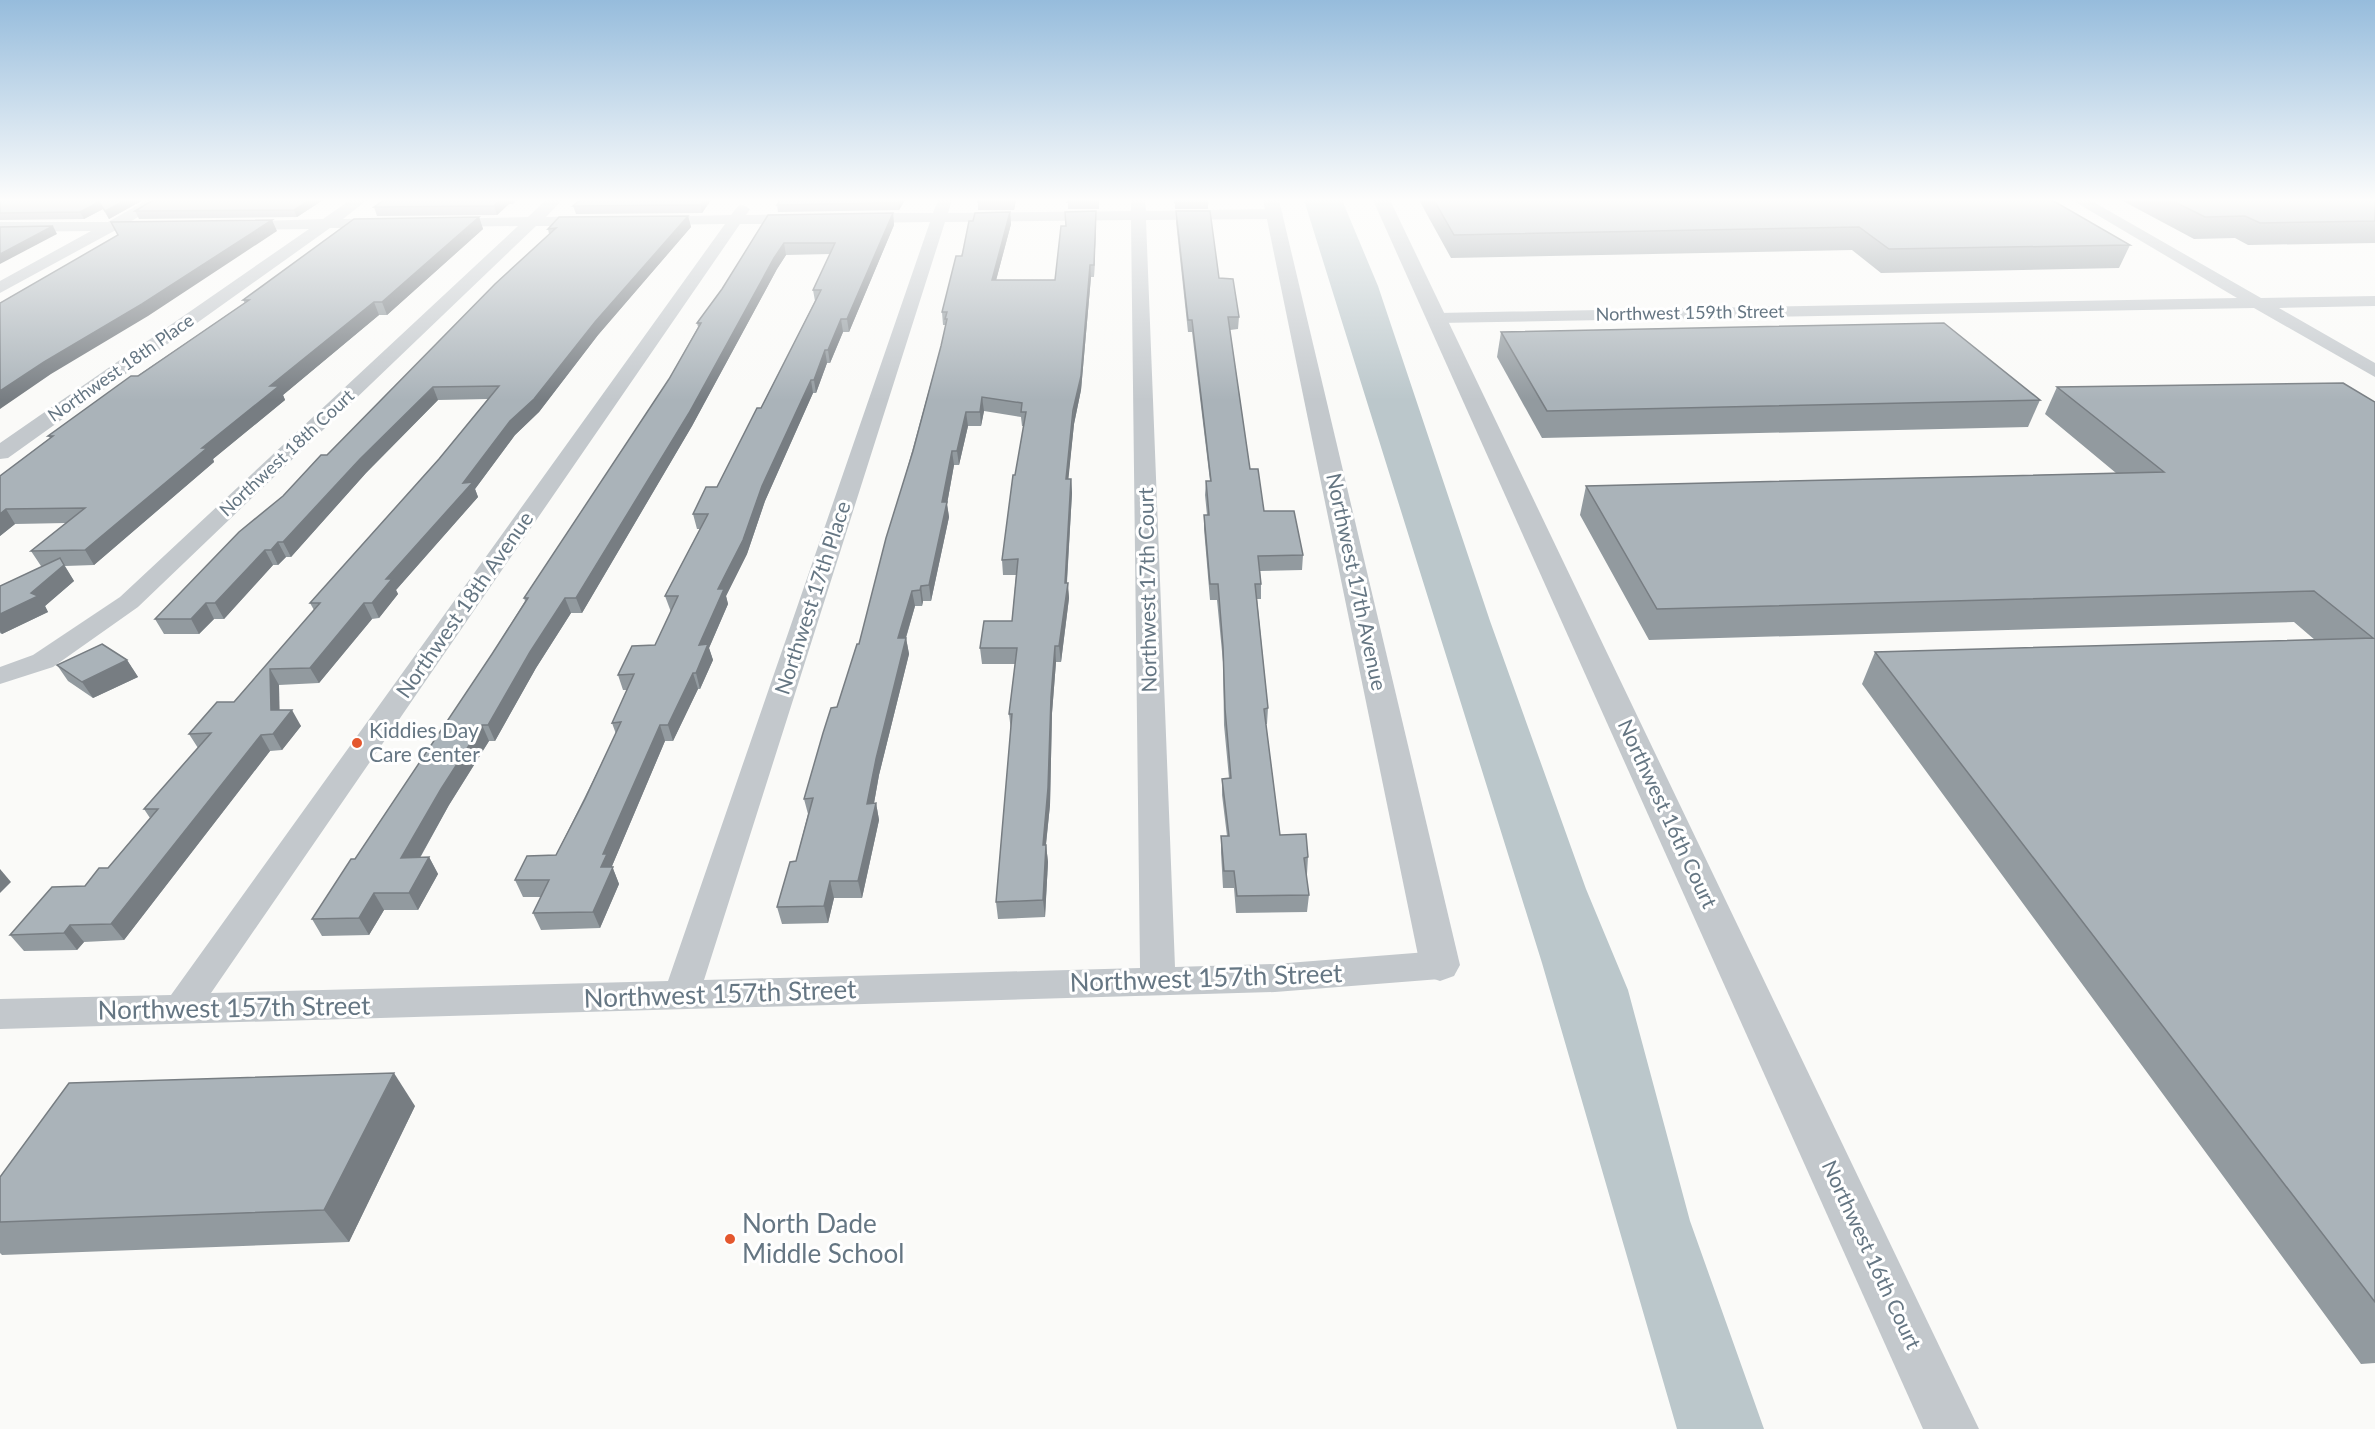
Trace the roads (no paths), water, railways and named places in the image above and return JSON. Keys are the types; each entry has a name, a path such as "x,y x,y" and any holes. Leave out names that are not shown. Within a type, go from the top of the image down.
{"street":[{"path":"0,288 38,267"},
{"name":"Northwest 18th Place","path":"0,453 266,267"},
{"name":"Northwest 18th Court","path":"0,676 43,661 129,602 484,267"},
{"name":"Northwest 18th Avenue","path":"180,1010 702,267"},
{"name":"Northwest 17th Place","path":"681,996 923,267"},
{"name":"Northwest 17th Court","path":"1140,267 1158,981"},
{"name":"Northwest 17th Avenue","path":"1286,267 1440,965"},
{"name":"Northwest 16th Court","path":"1413,267 1951,1429"},
{"path":"2196,267 2375,371"},
{"name":"Northwest 159th Street","path":"1437,318 2375,301"},
{"name":"Northwest 157th Street","path":"0,1014 1275,978 1440,965"}],"place":[{"name":"Kiddies Day Care Center","path":"357,743"},
{"name":"North Dade Middle School","path":"730,1239"}]}
